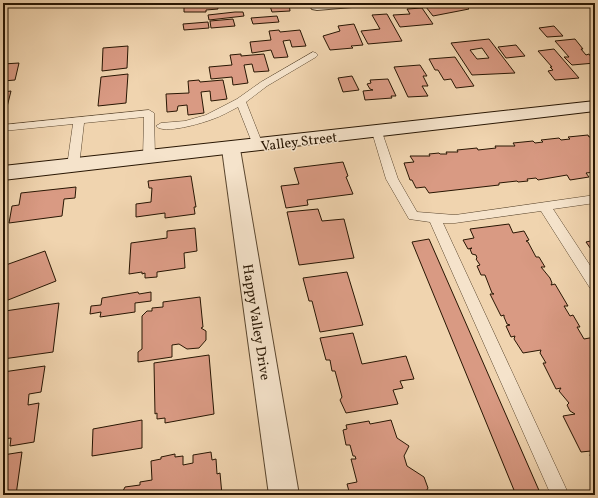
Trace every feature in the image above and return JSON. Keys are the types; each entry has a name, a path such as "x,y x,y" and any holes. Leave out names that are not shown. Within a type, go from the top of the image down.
{"street":[{"path":"317,6 352,3"},
{"name":"Valley Street","path":"3,173 231,149 595,106"},
{"name":"Happy Valley Drive","path":"231,149 284,495"}],"lane":[{"path":"161,126 185,124 210,117 241,101 264,84 313,55"},
{"path":"241,101 258,145"},
{"path":"3,128 149,113 149,158"},
{"path":"74,166 79,120"},
{"path":"377,132 392,179 413,216 455,219 595,200"},
{"path":"544,206 595,284"},
{"path":"434,217 560,495"}],"building":[{"path":"217,3 218,9 206,10 206,12 184,12 184,4"},
{"path":"269,3 289,3 290,11 272,12"},
{"path":"463,3 469,9 433,16 426,7"},
{"path":"468,3 484,3 479,7 471,7"},
{"path":"422,8 433,24 400,27 393,15 410,14 407,9"},
{"path":"243,12 244,16 209,20 208,15"},
{"path":"387,14 402,41 368,44 361,31 380,29 372,15"},
{"path":"277,16 279,22 253,24 251,18"},
{"path":"233,19 235,26 211,28 210,21"},
{"path":"208,22 209,28 184,30 183,24"},
{"path":"354,24 363,45 351,46 353,48 330,50 323,36 340,31 338,26"},
{"path":"554,26 563,36 547,37 539,28"},
{"path":"279,30 280,32 300,30 306,46 292,47 290,40 283,41 288,57 274,58 271,50 252,53 250,42 271,40 269,31"},
{"path":"489,39 515,73 472,75 451,43","holes":["482,48 489,58 477,59 470,50"]},
{"path":"575,39 586,55 589,54 595,63 572,65 564,57 569,57 555,41"},
{"path":"516,45 525,56 506,58 498,47"},
{"path":"128,46 127,68 102,71 103,48"},
{"path":"554,49 579,78 555,80 548,71 553,70 550,67 552,67 538,51"},
{"path":"241,54 241,56 264,54 269,71 254,72 252,64 244,65 248,83 233,85 232,77 211,79 209,67 232,65 230,55"},
{"path":"455,57 474,86 456,88 451,79 444,80 438,70 435,70 429,59"},
{"path":"19,63 15,80 3,81 3,64"},
{"path":"420,65 427,76 423,76 428,86 422,86 428,96 408,97 394,67"},
{"path":"128,74 126,103 98,106 101,77"},
{"path":"352,76 359,90 343,92 338,78"},
{"path":"388,79 396,96 391,96 392,98 365,100 363,91 373,90 370,89 367,84 371,83 370,80"},
{"path":"199,80 200,82 223,80 227,99 211,101 210,91 201,92 204,113 188,115 187,105 178,106 177,111 167,112 166,94 189,93 188,81"},
{"path":"11,91 6,111 3,111 3,92"},
{"path":"588,135 589,137 595,136 595,172 586,173 589,177 570,180 567,175 538,180 536,178 527,179 528,181 499,183 499,185 429,193 425,187 416,188 412,180 410,180 404,163 414,162 410,156 430,156 429,154 439,153 447,154 446,152 458,152 457,150 496,148 495,146 515,146 513,143 533,141 535,143 543,142 541,140 559,138 561,140 570,139 568,137"},
{"path":"343,162 348,176 346,177 353,194 307,200 308,205 286,208 281,186 299,184 294,168"},
{"path":"191,176 196,207 194,207 195,214 165,218 165,213 136,217 136,204 151,202 152,188 149,188 148,181"},
{"path":"76,187 75,198 64,199 62,216 9,223 12,206 19,205 21,193"},
{"path":"318,209 322,221 344,219 354,258 299,265 287,212"},
{"path":"509,224 513,233 524,231 529,240 526,241 536,257 539,257 545,267 541,267 550,278 552,283 551,285 555,284 568,306 564,306 570,316 573,315 580,327 577,327 584,339 595,337 595,461 590,456 591,451 581,452 563,416 575,414 570,411 567,405 569,403 559,391 561,388 556,389 543,363 546,363 540,353 541,350 523,353 514,339 515,336 511,337 506,326 510,325 507,324 504,315 501,316 490,294 494,294 492,293 485,275 481,275 477,266 480,265 476,259 476,255 472,254 470,249 472,248 468,249 463,240 474,238 470,229"},
{"path":"195,228 197,251 184,253 185,268 157,272 157,277 145,278 145,273 142,274 142,272 129,274 131,243 167,238 167,231"},
{"path":"429,239 541,495 516,495 412,242"},
{"path":"595,240 595,255 586,242"},
{"path":"45,251 56,281 3,302 3,266"},
{"path":"347,272 363,325 320,332 312,301 309,301 303,278"},
{"path":"138,292 139,294 151,292 151,301 135,303 135,312 100,317 101,312 90,314 91,306 101,305 102,298"},
{"path":"200,297 203,327 201,328 206,331 206,340 199,348 187,349 179,344 172,345 172,357 138,362 138,352 142,349 142,316 147,311 152,311 152,308 163,307 163,302"},
{"path":"59,303 53,352 3,359 3,319 5,311"},
{"path":"353,333 362,364 406,356 414,379 400,381 403,388 393,390 398,404 346,413 340,400 342,397 335,371 332,371 330,360 326,360 320,338"},
{"path":"209,355 214,414 165,423 165,418 157,419 157,413 155,414 154,363"},
{"path":"45,366 41,392 29,394 28,405 39,403 34,442 10,446 11,438 3,439 3,372"},
{"path":"142,420 142,448 92,456 93,429"},
{"path":"391,420 397,438 409,446 404,456 407,466 424,477 428,488 424,495 350,495 347,484 357,482 351,459 356,459 355,456 353,456 350,445 346,445 343,430 347,429 346,425 369,421 370,424"},
{"path":"22,452 16,495 3,495 3,455"},
{"path":"211,452 212,460 216,459 217,474 220,473 222,495 121,495 125,487 140,485 140,482 152,480 151,461 175,454 175,457 183,456 183,465 193,463 193,455"}]}
